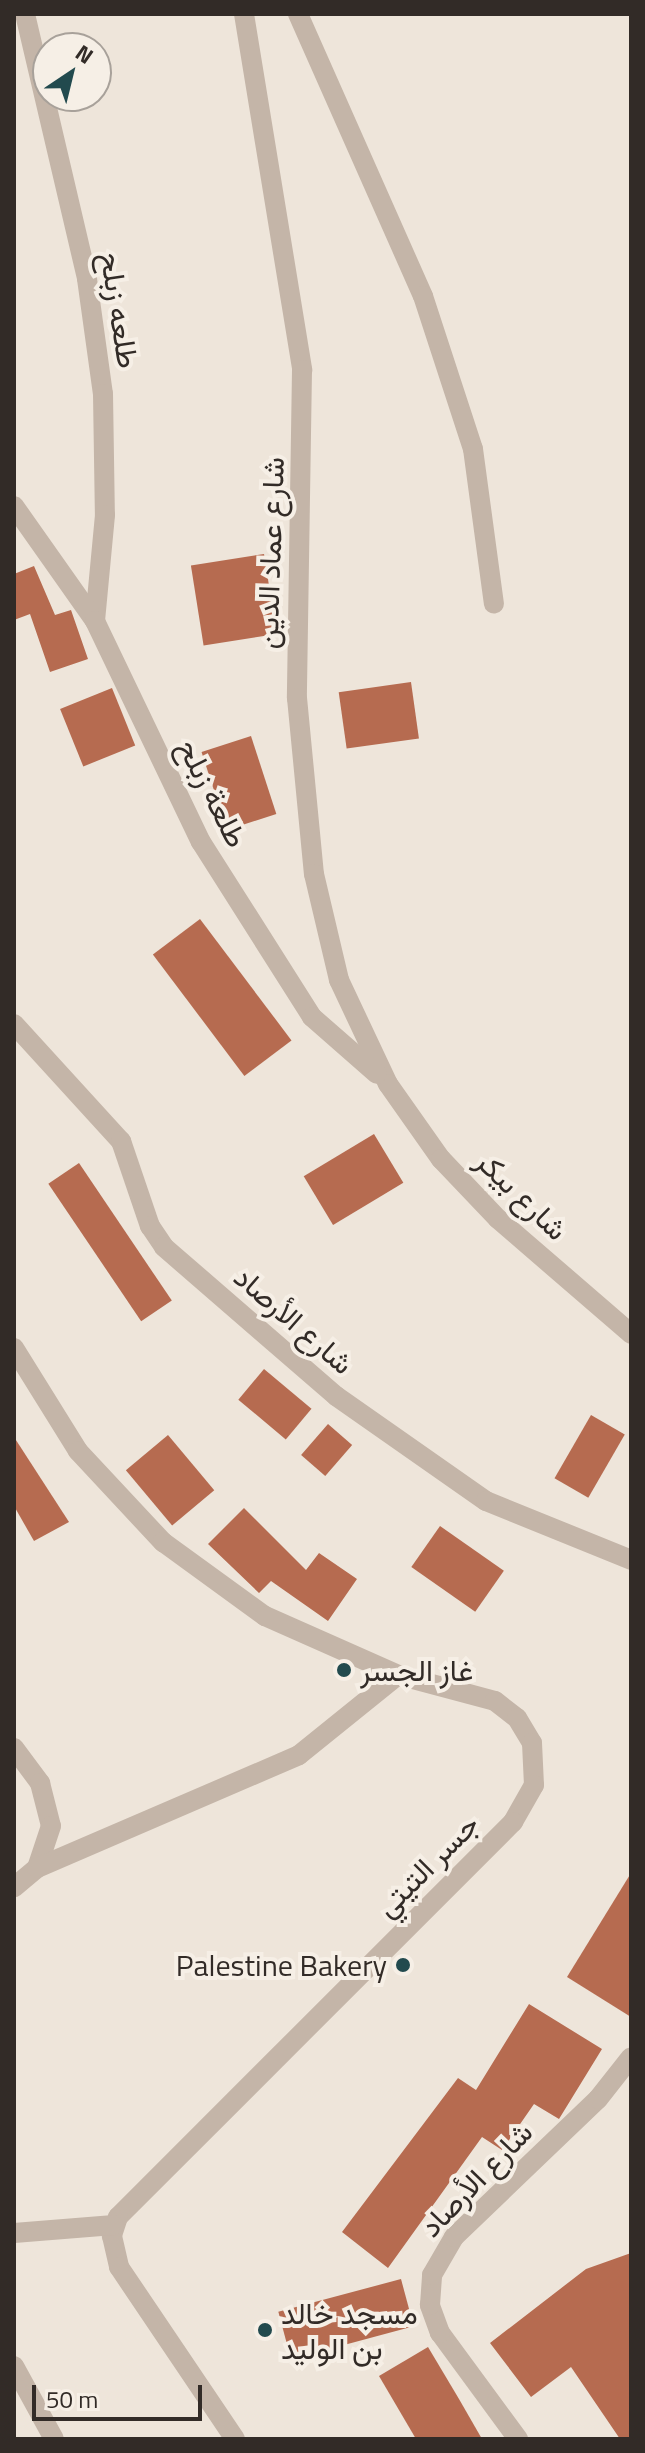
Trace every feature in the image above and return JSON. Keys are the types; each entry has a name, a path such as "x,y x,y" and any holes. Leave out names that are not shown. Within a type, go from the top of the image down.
{"street":[{"name":"طلعه زبلح","path":"25,14 87,279 103,394 105,515 95,621"},
{"name":"شارع عماد الدين","path":"244,14 302,370 297,698 314,874 339,980 388,1084"},
{"path":"298,14 423,296 473,449 494,604"},
{"name":"طلعة زبلح","path":"14,506 95,621 201,842 312,1017 388,1084"},
{"name":"شارع الأرصاد","path":"14,1024 121,1141 150,1226 164,1247 336,1396 486,1501 631,1560"},
{"name":"شارع بيكر","path":"388,1084 441,1159 498,1219 631,1334"},
{"name":"جسر التيتي","path":"14,1348 78,1451 163,1542 265,1616 399,1676 486,1698 517,1718 535,1757 529,1799 513,1822 125,2207 114,2225"},
{"path":"14,1887 37,1868 299,1755 399,1676"},
{"path":"14,1748 40,1783 50,1811 49,1840 37,1868"},
{"name":"شارع الأرصاد","path":"518,2439 440,2333 430,2305 432,2275 454,2237 598,2099 631,2057"},
{"path":"14,2233 114,2225 119,2267 235,2439"},
{"path":"14,2366 54,2439"}],"building":[{"path":"264,554 277,634 204,646 191,566"},
{"path":"34,566 55,615 71,610 88,659 50,672 30,614 14,620 14,574"},
{"path":"411,682 419,738 347,749 339,692"},
{"path":"112,688 135,745 83,766 60,709"},
{"path":"251,736 276,814 227,830 202,752"},
{"path":"200,919 291,1040 244,1076 153,955"},
{"path":"374,1134 403,1183 333,1225 304,1176"},
{"path":"79,1163 172,1301 141,1321 48,1184"},
{"path":"264,1369 311,1409 286,1439 238,1400"},
{"path":"591,1415 625,1434 588,1498 554,1478"},
{"path":"328,1424 352,1445 325,1476 301,1455"},
{"path":"168,1435 214,1490 172,1526 126,1470"},
{"path":"14,1437 69,1522 34,1541 14,1506"},
{"path":"244,1508 306,1570 319,1553 357,1579 328,1621 271,1581 259,1593 208,1544"},
{"path":"440,1526 504,1571 475,1612 411,1567"},
{"path":"631,1873 631,2017 567,1977"},
{"path":"529,2004 602,2049 559,2119 534,2104 502,2150 482,2137 388,2268 342,2232 458,2078 476,2090"},
{"path":"631,2253 631,2439 620,2439 571,2367 531,2397 490,2343 586,2269"},
{"path":"401,2279 414,2326 291,2359 278,2312"},
{"path":"428,2347 482,2439 416,2439 379,2376"}],"place":[{"name":"غاز الجسر","path":"344,1670"},
{"name":"Palestine Bakery","path":"403,1965"},
{"name":"مسجد خالد بن الوليد","path":"265,2330"}]}
